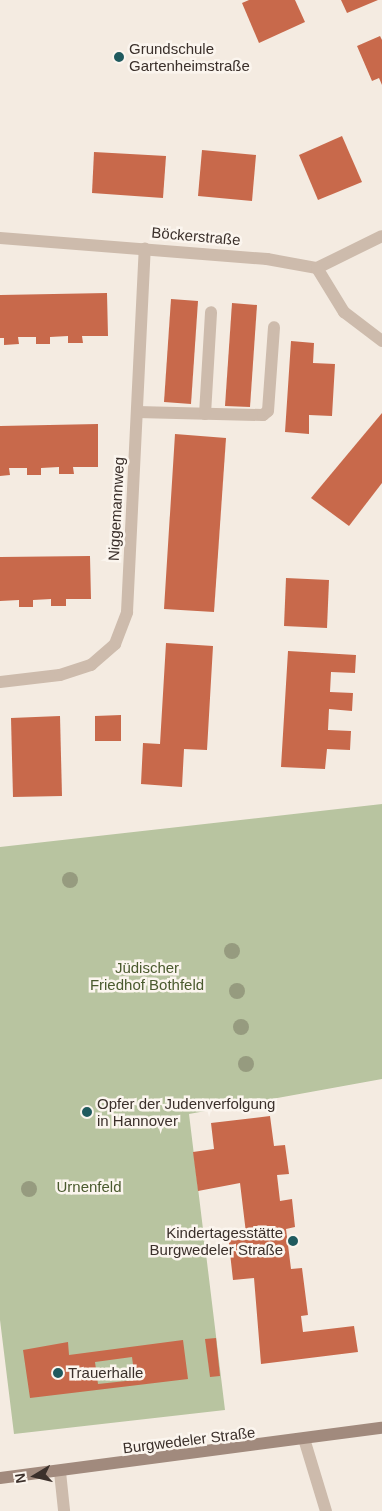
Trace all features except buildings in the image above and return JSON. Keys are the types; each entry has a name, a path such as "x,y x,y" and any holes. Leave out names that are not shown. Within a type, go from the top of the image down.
{"main road":[{"name":"Burgwedeler Straße","path":"0,1478 305,1442 382,1428"}],"street":[{"path":"382,236 317,268 344,312 382,340"},
{"name":"Böckerstraße","path":"0,238 145,248 317,268"},
{"name":"Niggemannweg","path":"0,682 60,675 90,665 115,644 127,612 145,248"},
{"path":"205,414 211,312"},
{"path":"137,412 258,416 268,411 274,327"},
{"path":"305,1442 326,1511"},
{"path":"60,1472 64,1511"}],"green space":[{"name":"Jüdischer Friedhof Bothfeld","path":"382,804 382,1079 189,1114 225,1410 14,1434 0,1320 0,847"}],"place":[{"name":"Grundschule Gartenheimstraße","path":"119,57"},
{"name":"Opfer der Judenverfolgung in Hannover","path":"87,1112"},
{"name":"Kindertagesstätte Burgwedeler Straße","path":"293,1241"},
{"name":"Trauerhalle","path":"58,1373"}],"park label":[{"name":"Urnenfeld","path":"89,1187"}]}
